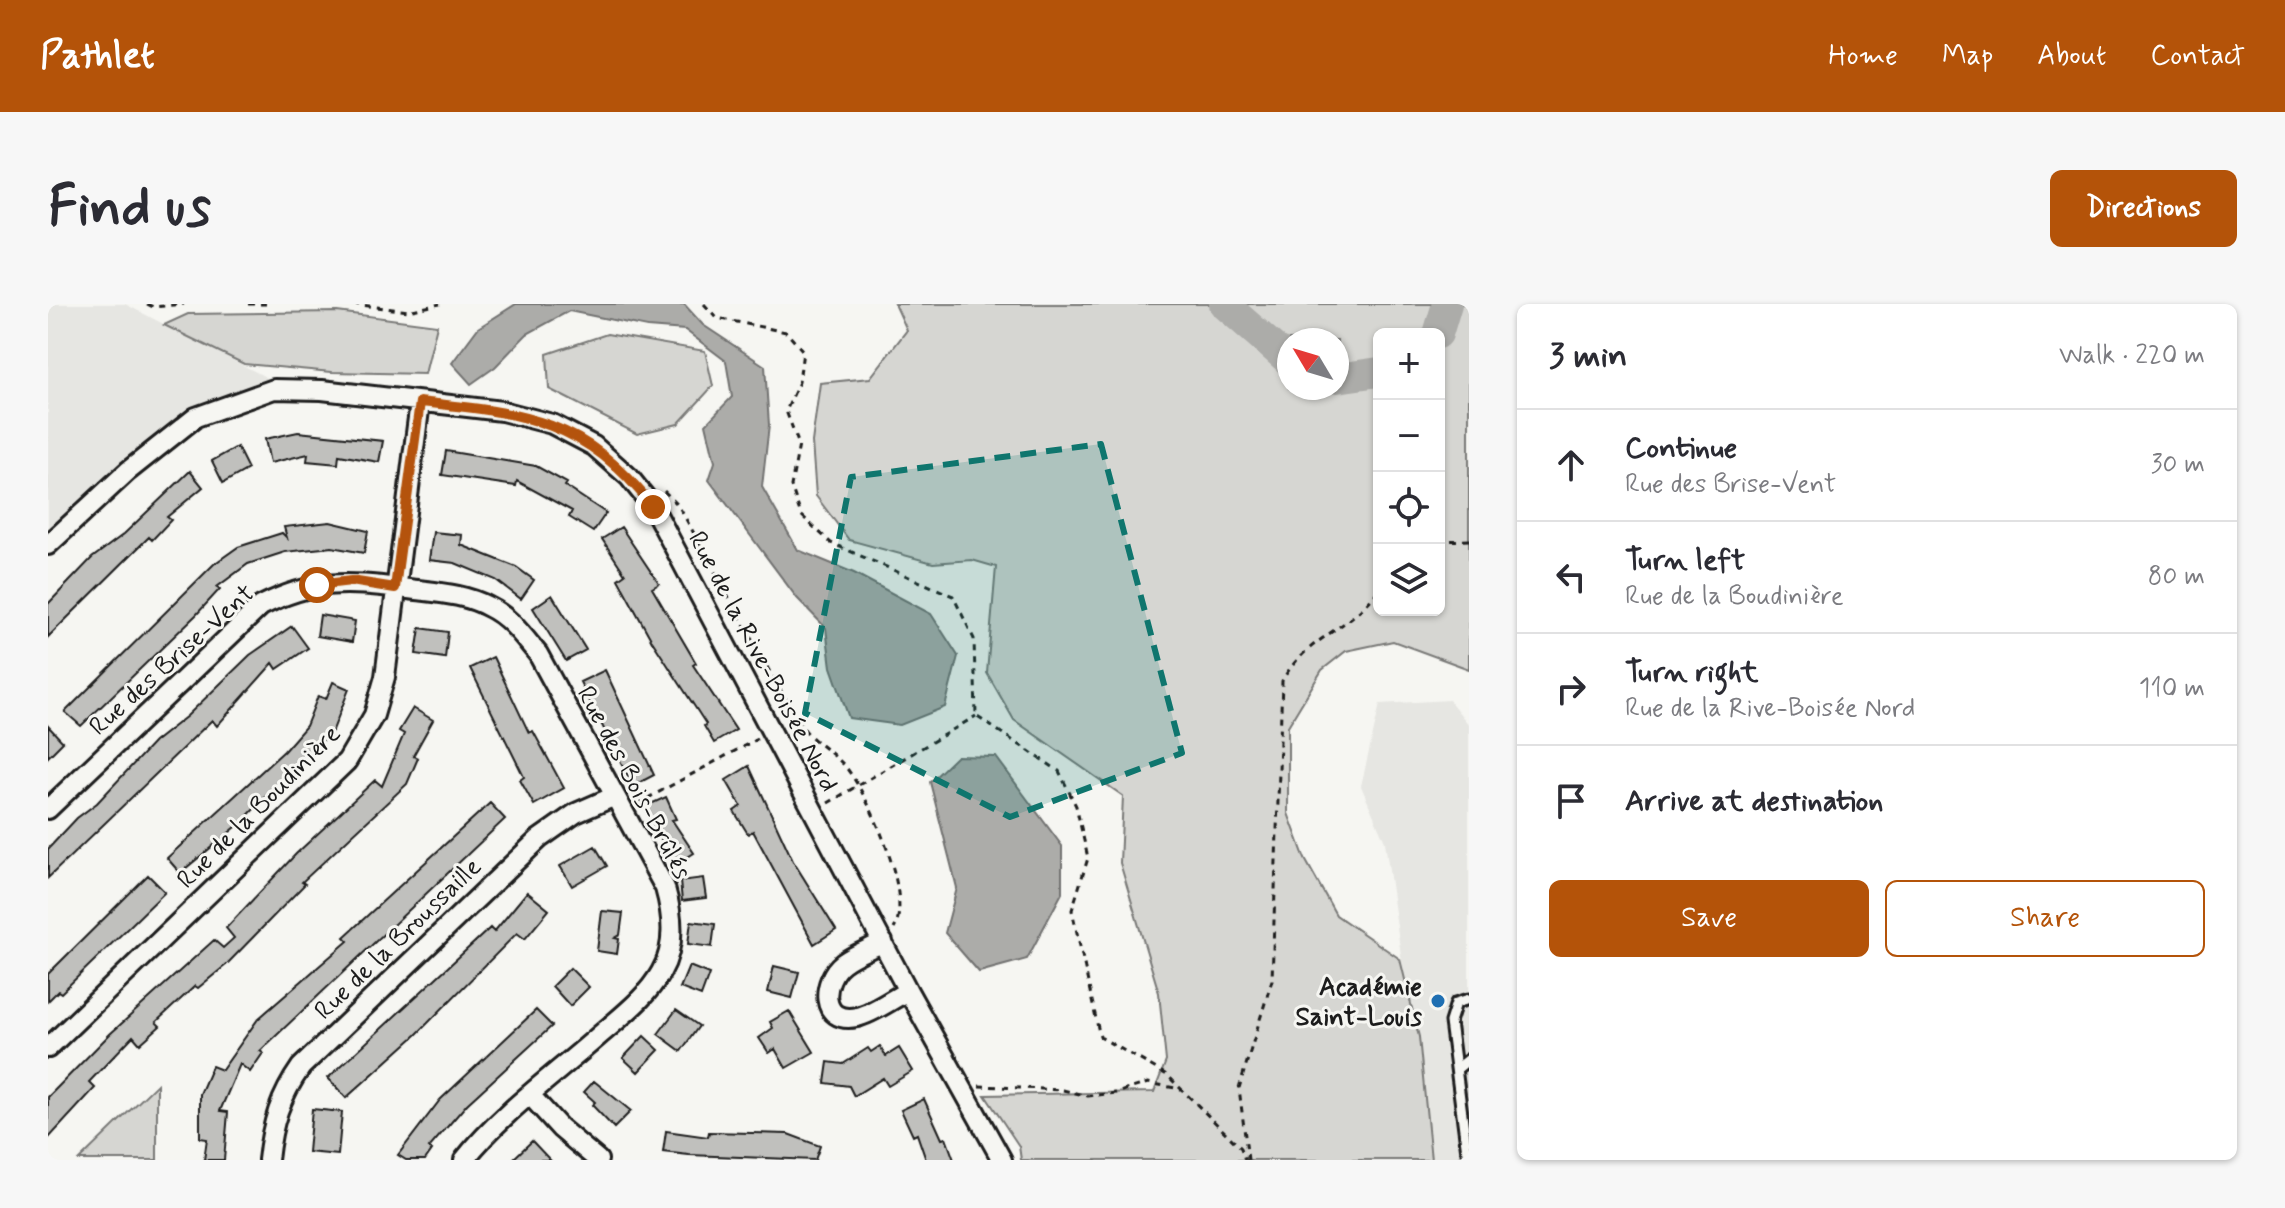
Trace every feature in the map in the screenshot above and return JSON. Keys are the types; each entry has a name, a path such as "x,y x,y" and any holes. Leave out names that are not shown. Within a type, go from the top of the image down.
{"street":[{"name":"Rue de la Rive-Boisée Nord","path":"48,545 166,438 196,417 274,389 322,390 502,411 552,424 594,446 629,477 646,498 908,991 1002,1160"},
{"name":"Rue de la Boudinière","path":"48,1048 347,761 374,715 385,677 420,402"},
{"name":"Rue des Brise-Vent","path":"48,809 261,606 287,593 317,585 351,581 395,588"},
{"name":"Rue des Bois-Brûlés","path":"395,588 460,596 490,607 513,624 538,654 665,888 673,915 671,944 662,970 642,998 464,1160"},
{"name":"Rue de la Broussaille","path":"268,1160 274,1118 283,1093 301,1067 539,839 576,813 619,804"},
{"path":"882,941 842,964 828,982 825,999 831,1011 842,1017 858,1017 908,991"},
{"path":"531,1096 560,1128 598,1160"}],"lane":[{"path":"1468,1160 1450,1022 1456,1003 1469,999"},
{"path":"1458,1068 1469,1059"}],"path":[{"path":"147,304 153,307 184,304"},
{"path":"248,304 267,304"},
{"path":"353,304 408,311 440,304"},
{"path":"704,304 717,318 786,332 803,351 799,382 786,411 799,445 791,486 801,515 831,543 953,596 974,639 976,716"},
{"path":"646,498 660,490 669,493 678,505 800,723 844,765 858,786 889,856 898,889 900,910 897,924 882,941"},
{"path":"1445,541 1469,540"},
{"path":"1247,1160 1239,1088 1272,980 1282,681 1294,659 1366,608 1373,598"},
{"path":"814,812 976,716"},
{"path":"976,716 1059,771 1076,806 1088,858 1072,910 1100,1037 1167,1075 1241,1148 1247,1160"},
{"path":"619,804 772,732"},
{"path":"960,1086 1063,1090 1088,1096 1148,1083 1182,1090"}],"highlighted area":[{"path":"1101,444 1182,753 1010,817 805,713 851,477"}],"shaded area":[{"path":"48,304 125,304 281,385 205,413 48,545"},
{"path":"516,304 684,304 703,325 765,366 769,425 762,487 798,550 854,573 931,614 958,656 945,707 900,725 849,718 831,667 826,628 797,598 709,480 715,462 706,424 732,397 726,361 685,330 647,327 569,311 527,334 495,367 471,384 452,363 478,328"},
{"path":"895,304 1469,304 1469,669 1393,641 1346,651 1322,670 1288,726 1288,813 1305,859 1336,915 1400,959 1419,1037 1431,1160 1021,1160 1019,1146 985,1095 1154,1092 1166,1061 1159,993 1120,863 1123,796 1014,720 987,673 996,567 972,560 933,563 849,540 816,496 812,442 820,383 870,378 907,330"},
{"path":"337,312 437,325 425,374 332,372 244,364 164,325 188,314"},
{"path":"607,334 705,351 713,386 678,424 637,434 549,389 547,354"},
{"name":"Académie Saint-Louis","path":"1449,700 1469,725 1469,1160 1430,1160 1385,842 1361,786 1380,704"},
{"path":"957,756 996,757 1062,846 1062,893 1027,959 979,972 945,933 957,888 930,782"},
{"path":"157,1084 157,1160 79,1160"}],"building":[{"path":"298,432 383,441 379,462 339,455 338,464 307,461 308,454 270,463 265,439"},
{"path":"237,447 248,469 223,483 212,461"},
{"path":"446,451 536,466 567,483 565,486 606,513 593,532 569,517 572,511 517,481 516,486 442,475"},
{"path":"190,471 203,487 167,517 171,520 152,540 149,537 48,637 48,604 92,558 124,534"},
{"path":"330,522 368,531 364,553 332,547 285,552 248,564 217,587 220,589 196,615 81,726 65,712 214,564 238,547 282,533 287,538 284,527"},
{"path":"621,527 659,584 652,588 696,663 693,665 736,730 714,743 704,726 706,724 652,641 618,579 625,574 602,539"},
{"path":"433,532 462,535 461,545 516,567 534,580 521,599 496,580 455,563 429,560"},
{"path":"552,595 586,650 566,661 533,608"},
{"path":"320,615 355,621 352,642 317,636"},
{"path":"292,626 308,648 277,669 273,663 217,726 212,720 48,878 48,849 77,818 97,803 154,742 187,716 250,655"},
{"path":"420,628 448,632 445,658 416,654"},
{"path":"493,657 529,733 533,731 564,788 534,805 520,780 524,777 470,668"},
{"path":"605,670 654,775 633,786 580,682"},
{"path":"333,682 349,689 333,730 269,797 267,795 242,822 180,873 167,858 284,751 306,726 318,696 326,699"},
{"path":"413,708 433,720 413,756 418,758 407,784 302,882 305,884 226,965 198,988 195,986 156,1022 160,1026 140,1044 133,1036 89,1082 95,1088 48,1139 48,1097 110,1034 214,940 223,948 234,938 226,928 296,854 375,780 382,786 404,734 399,731"},
{"path":"48,726 63,742 48,757"},
{"path":"749,766 793,861 836,930 814,944 753,831 748,834 734,811 741,806 726,780"},
{"path":"666,797 676,819 672,820 694,853 675,865 644,807"},
{"path":"490,803 505,819 260,1051 263,1053 250,1072 240,1064 220,1111 228,1112 224,1160 204,1160 207,1139 200,1138 200,1094 212,1066 222,1070 258,1019 348,941 344,937"},
{"path":"595,846 607,866 572,886 560,866"},
{"path":"148,875 165,892 61,993 58,991 48,1001 48,974"},
{"path":"703,878 706,898 682,901 680,881"},
{"path":"527,892 549,910 525,939 517,933 416,1035 346,1098 328,1078 490,928 494,932"},
{"path":"602,911 623,913 620,935 615,938 619,939 617,954 597,951"},
{"path":"691,921 715,924 712,947 688,944"},
{"path":"689,966 709,974 701,996 680,988"},
{"path":"774,966 799,972 792,998 768,992"},
{"path":"570,968 589,987 570,1006 552,986"},
{"path":"536,1010 552,1026 467,1104 429,1148 432,1150 425,1160 406,1160 398,1155 440,1100"},
{"path":"676,1010 699,1026 681,1051 658,1034"},
{"path":"789,1011 814,1052 786,1068 775,1049 769,1053 759,1038 773,1028 770,1022"},
{"path":"644,1036 659,1050 638,1072 623,1058"},
{"path":"880,1046 886,1056 899,1048 913,1071 888,1086 883,1078 854,1096 849,1086 825,1083 828,1062 843,1064 868,1048 871,1052"},
{"path":"594,1081 631,1111 614,1128 584,1092"},
{"path":"924,1099 942,1139 946,1138 954,1160 926,1160 917,1134 913,1136 901,1110"},
{"path":"312,1109 342,1112 338,1155 308,1152"},
{"path":"666,1131 708,1137 709,1132 788,1134 820,1146 815,1160 689,1155 663,1152"},
{"path":"532,1141 550,1160 512,1160"}],"waterway":[{"path":"1224,304 1277,350"},
{"path":"1440,328 1447,304"},
{"path":"1349,376 1373,373"}],"place":[{"name":"Académie Saint-Louis","path":"1438,1001"}],"route":[{"path":"317,585 351,581 395,588 420,402 502,411 552,424 594,446 629,477 653,507"}]}
